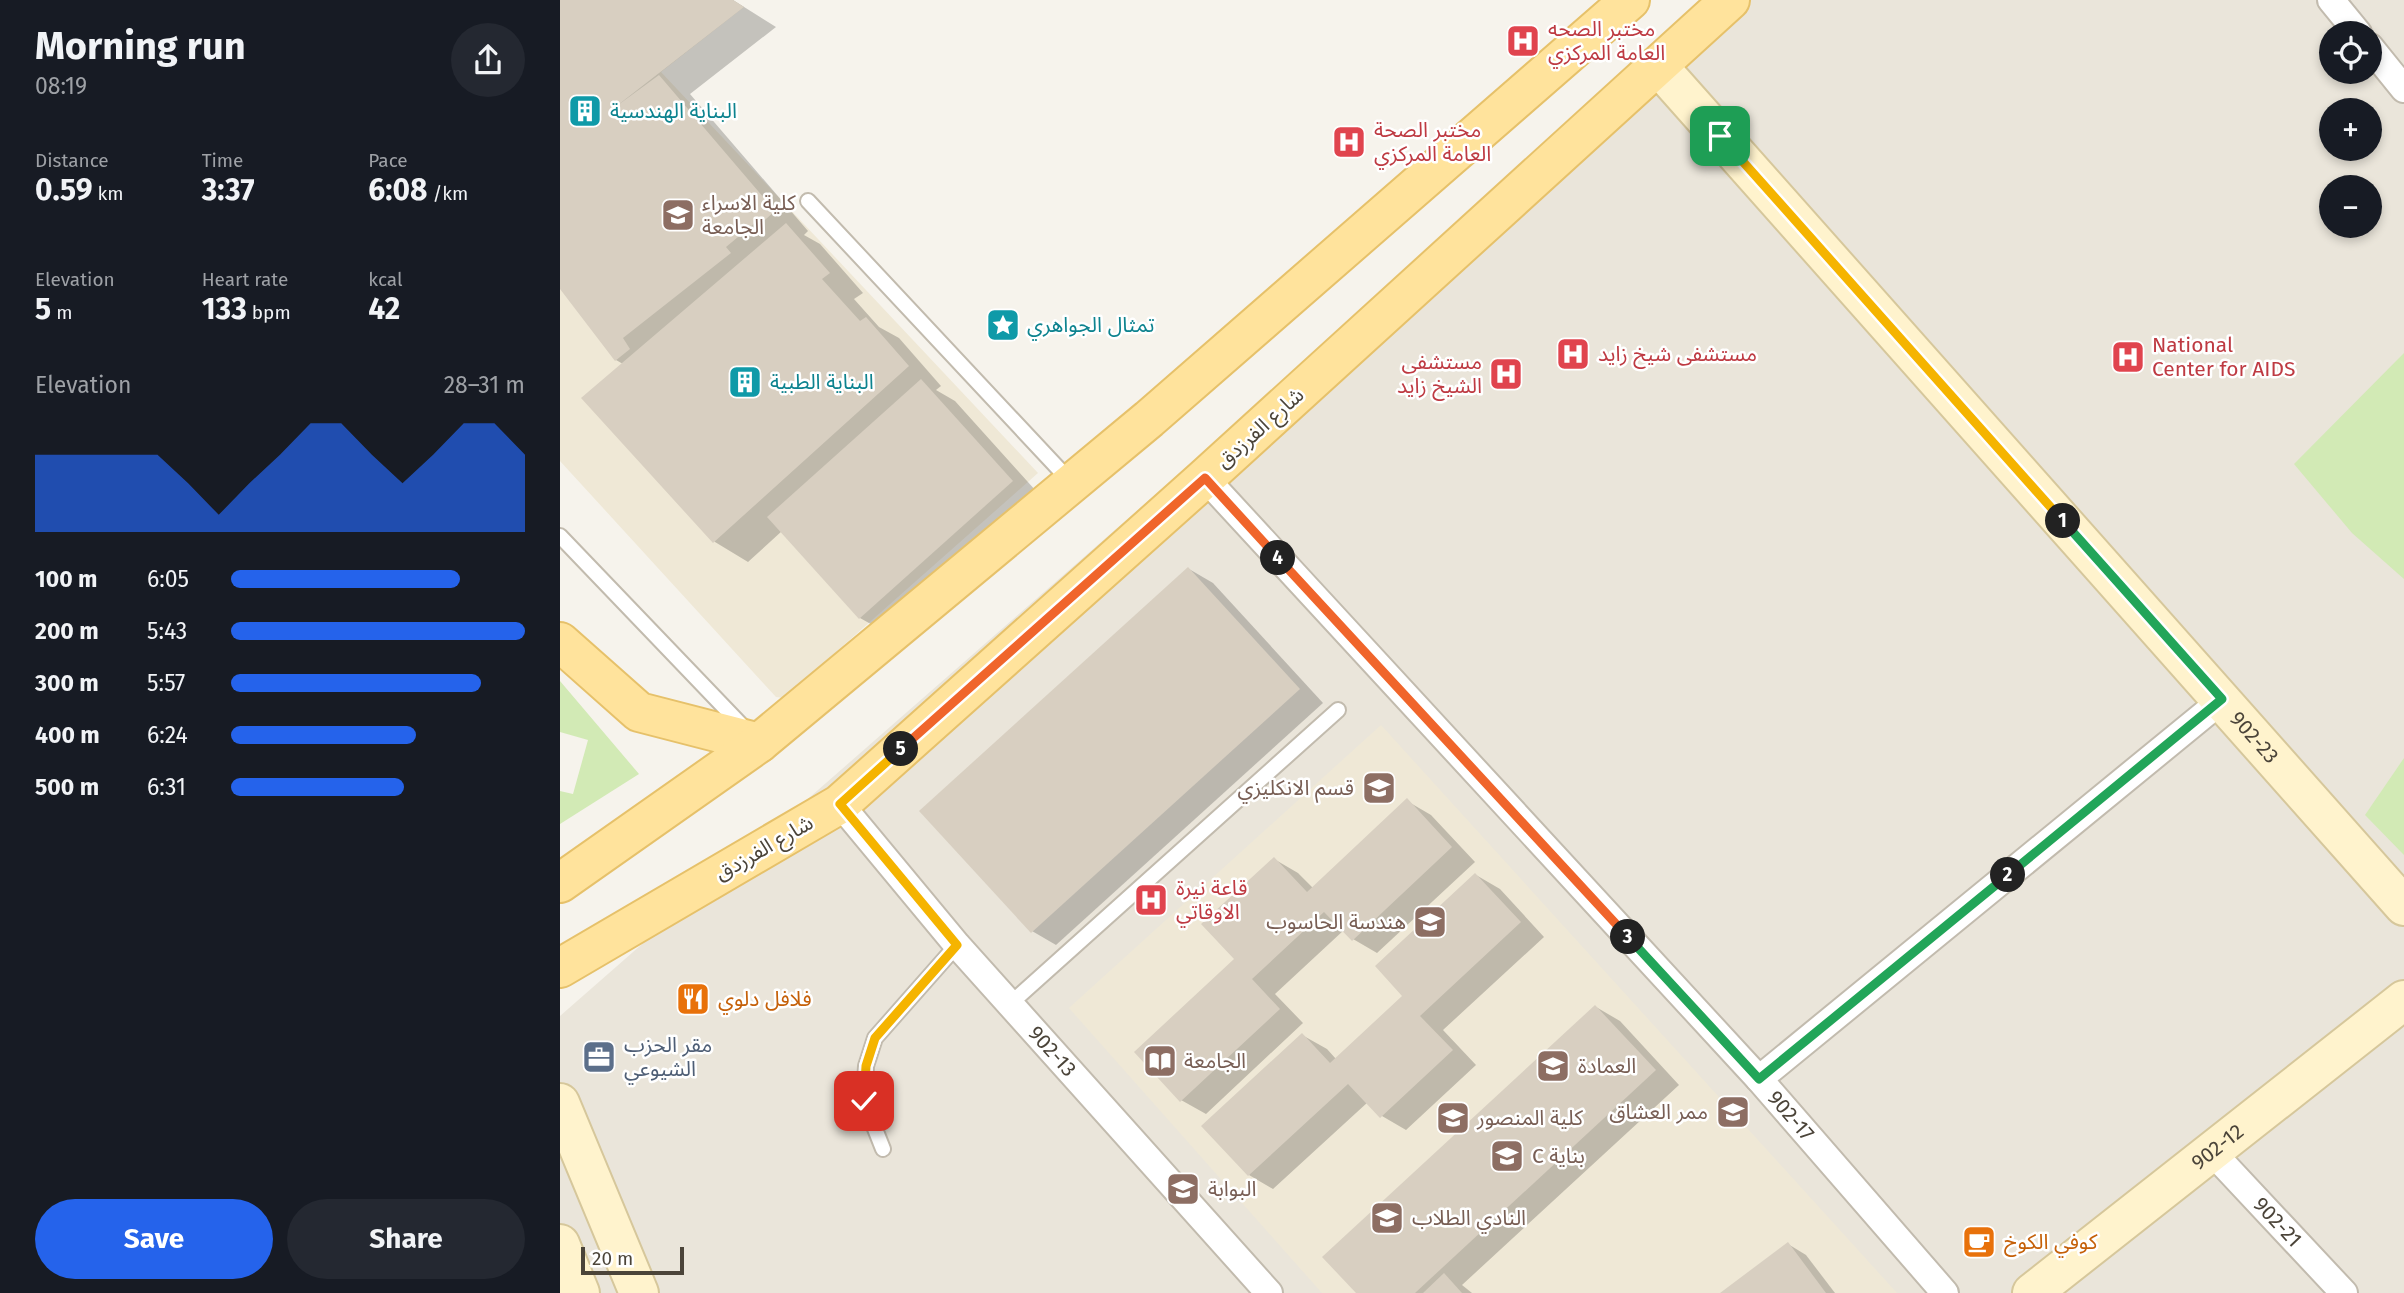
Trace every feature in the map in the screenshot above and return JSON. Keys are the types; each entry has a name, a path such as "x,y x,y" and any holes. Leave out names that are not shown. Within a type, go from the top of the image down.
{"main road":[{"name":"شارع الفرزدق","path":"560,968 840,804 1205,478 1730,0"},
{"path":"560,883 759,743 1072,483 1614,5"},
{"path":"560,642 639,712 759,743"}],"street":[{"path":"2331,0 2348,21"},
{"path":"2382,62 2404,89"},
{"name":"902-23","path":"1658,66 2404,906"},
{"name":"902-17","path":"1205,478 1759,1079 1945,1293"},
{"path":"1759,1079 2222,699"},
{"name":"902-13","path":"840,804 957,945 1269,1293"},
{"name":"902-12","path":"2032,1293 2404,1000"},
{"path":"560,1103 639,1293"},
{"name":"902-21","path":"2212,1152 2344,1293"},
{"path":"560,1244 580,1293"}],"lane":[{"path":"807,201 1072,483"},
{"path":"560,536 759,743"},
{"path":"1010,1004 1338,710"},
{"path":"883,1149 864,1101 866,1066 875,1038 957,945"}],"shaded area":[{"name":"كلية الاسراء الجامعة","path":"560,0 733,0 744,7 661,72 1038,473 784,698 776,697 560,461"},
{"path":"1720,0 2404,0 2404,1293 560,1293 560,1016"},
{"name":"كلية المنصور","path":"1381,725 1897,1293 1322,1293 1069,1008"}],"green space":[{"path":"2404,353 2404,579 2352,533 2294,464"},
{"path":"560,681 639,774 560,824 560,791 573,794 588,740 560,732"},
{"path":"2404,758 2404,855 2365,815"}],"building":[{"path":"560,0 733,0 744,7 614,108 659,75 775,211 759,225 756,222 726,247 731,253 623,338 630,349 615,361 560,289"},
{"name":"البناية الطبية","path":"786,223 830,273 822,279 860,321 866,317 909,366 713,543 581,398"},
{"path":"921,379 1013,481 859,619 767,517"},
{"path":"1188,567 1300,689 1031,933 919,811"},
{"path":"1407,798 1452,847 1352,941 1324,912 1252,979 1280,1009 1180,1102 1134,1052 1234,959 1201,924 1274,857 1307,892"},
{"path":"1475,873 1521,922 1420,1016 1453,1050 1380,1118 1348,1084 1248,1176 1201,1126 1302,1033 1330,1063 1402,996 1375,966"},
{"path":"1595,1005 1656,1070 1415,1293 1356,1293 1322,1257"},
{"path":"1788,1242 1826,1293 1720,1293"},
{"path":"1444,1273 1462,1293 1423,1293"}],"place":[{"name":"مختبر الصحه العامة المركزي","path":"1523,41"},
{"name":"البناية الهندسية","path":"585,111"},
{"name":"مختبر الصحة العامة المركزي","path":"1349,142"},
{"name":"كلية الاسراء الجامعة","path":"678,215"},
{"name":"تمثال الجواهري","path":"1003,325"},
{"name":"مستشفى شيخ زايد","path":"1573,354"},
{"name":"National Center for AIDS","path":"2128,357"},
{"name":"مستشفى الشيخ زايد","path":"1506,374"},
{"name":"البناية الطبية","path":"745,382"},
{"name":"قسم الانكليزي","path":"1379,788"},
{"name":"قاعة نيرة الاوقاتي","path":"1151,900"},
{"name":"هندسة الحاسوب","path":"1430,922"},
{"name":"فلافل دلوي","path":"693,999"},
{"name":"مقر الحزب الشيوعي","path":"599,1057"},
{"name":"الجامعة","path":"1160,1061"},
{"name":"العمادة","path":"1553,1066"},
{"name":"ممر العشاق","path":"1733,1112"},
{"name":"كلية المنصور","path":"1453,1118"},
{"name":"C بناية","path":"1507,1156"},
{"name":"البوابة","path":"1183,1189"},
{"name":"النادي الطلاب","path":"1387,1218"},
{"name":"كوفي الكوخ","path":"1979,1242"}],"route":[{"path":"864,1101 866,1066 875,1038 957,945 840,804 1205,478 1759,1079 2222,699 1720,136"}]}
